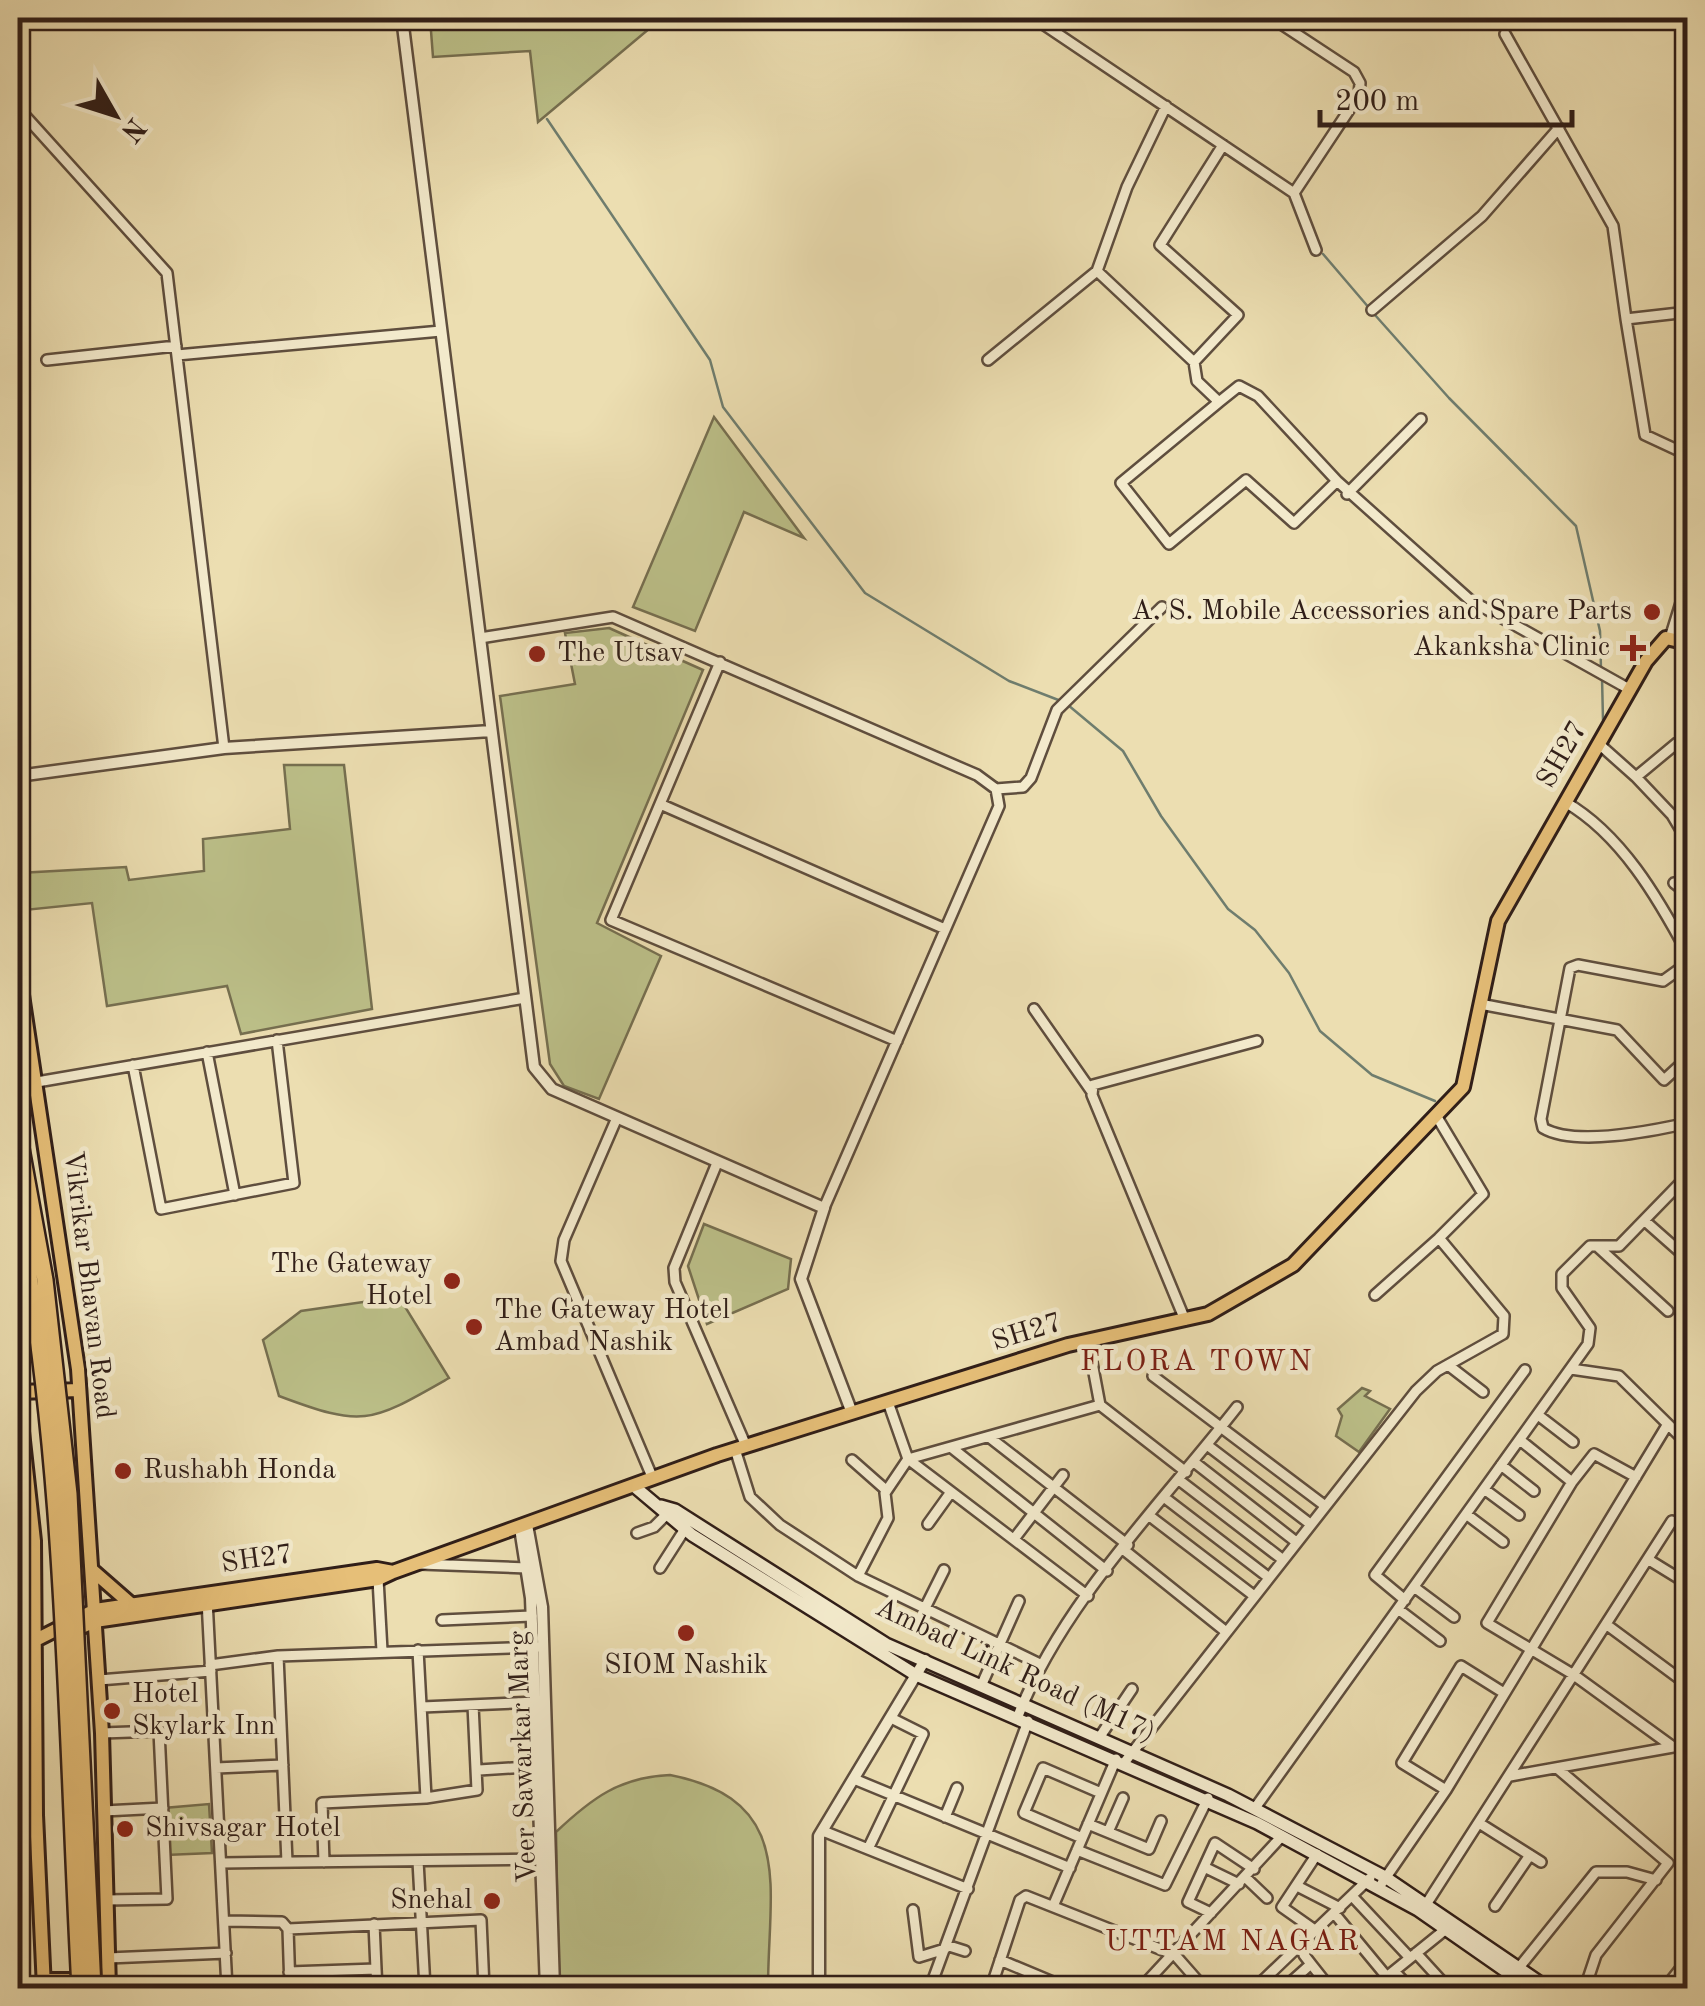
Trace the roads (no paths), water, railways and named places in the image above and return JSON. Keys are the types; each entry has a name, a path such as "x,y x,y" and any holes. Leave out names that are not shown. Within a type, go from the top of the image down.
{"highway":[{"path":"18,1132 46,1280 69,1494 93,1988"},
{"path":"18,1212 31,1284 54,1496 80,1988"}],"main road":[{"path":"1670,638 1688,643"},
{"name":"SH27","path":"18,1648 132,1605 207,1598 377,1568 393,1572 741,1448 1088,1341 1208,1314 1292,1265 1463,1087 1498,921 1629,689 1656,648 1670,638"},
{"name":"Vikrikar Bhavan Road","path":"18,968 79,1390 102,1733 109,1984"},
{"path":"79,1390 18,1394 20,1445 34,1541 36,1815 44,1984 109,1984"},
{"path":"636,1487 662,1510"},
{"name":"Ambad Link Road (M17)","path":"662,1510 685,1529 916,1675 1099,1738 1123,1758 1208,1798 1258,1814 1282,1836 1428,1903 1516,1971 1530,1988"},
{"name":"Ambad Link Road (M17)","path":"662,1510 676,1510 886,1644 982,1684 1023,1714 1258,1814 1376,1879 1446,1929 1548,1988"},
{"path":"92,1570 132,1605"},
{"path":"95,1616 207,1598 378,1579 393,1572"},
{"path":"18,1658 34,1643"},
{"path":"18,1674 34,1685"}],"street":[{"path":"402,18 534,1067 552,1090 824,1208"},
{"path":"1034,18 1294,192 1316,250"},
{"path":"1272,18 1354,72 1360,83 1359,95 1294,192"},
{"path":"1505,34 1613,226 1644,435 1688,455"},
{"path":"988,360 1097,271 1127,187 1166,106"},
{"path":"18,108 167,273 224,748"},
{"path":"1372,310 1482,216 1560,128"},
{"path":"1194,362 1238,315 1160,245 1223,145"},
{"path":"1097,271 1194,362 1197,381 1219,402"},
{"path":"1626,318 1688,312"},
{"path":"47,360 442,332"},
{"path":"1337,481 1294,523 1246,480 1169,544 1122,483 1238,386 1258,396 1337,481 1347,494 1470,600 1523,626 1629,689"},
{"path":"1347,494 1421,419"},
{"path":"1670,638 1688,580"},
{"path":"996,790 1023,787 1031,778 1057,710 1162,607"},
{"path":"480,638 613,616 977,774 996,790 999,806 824,1208 801,1279 852,1413"},
{"path":"720,662 610,920 897,1042"},
{"path":"18,776 224,748 492,731"},
{"path":"1636,777 1677,743 1688,750"},
{"path":"1599,744 1672,816 1688,842"},
{"path":"1565,802 1593,820 1638,872 1688,954"},
{"path":"660,804 946,929"},
{"path":"1674,883 1688,894"},
{"path":"1688,962 1663,981 1573,966 1558,1018 1543,1128 1567,1137 1657,1130 1688,1123"},
{"path":"36,1082 526,998"},
{"path":"1480,1004 1617,1030 1664,1080 1688,1058"},
{"path":"1034,1009 1092,1092 1185,1320"},
{"path":"133,1065 161,1210 294,1183 276,1040"},
{"path":"1092,1092 1093,1085 1257,1041"},
{"path":"207,1052 235,1194"},
{"path":"1375,1294 1483,1194 1437,1116"},
{"path":"616,1120 564,1240 561,1261 652,1480"},
{"path":"717,1163 674,1268 675,1282 741,1448 755,1504 858,1576 1040,1664"},
{"path":"1258,1814 1401,1605 1571,1368 1591,1332 1560,1279 1588,1248 1616,1248 1684,1187 1688,1175"},
{"path":"1645,1221 1688,1259"},
{"path":"1054,1904 1102,1794 1123,1758 1416,1391 1448,1365 1500,1339 1506,1323 1438,1238"},
{"path":"1596,1245 1668,1311"},
{"path":"1088,1341 1100,1405 1282,1558"},
{"path":"1448,1365 1484,1392"},
{"path":"1571,1368 1619,1376 1666,1427 1688,1444"},
{"path":"1440,1641 1376,1579 1376,1573 1526,1370"},
{"path":"1153,1376 1324,1505"},
{"path":"888,1402 908,1460 1088,1596"},
{"path":"858,1576 888,1518 883,1496 908,1460 1100,1405"},
{"path":"930,1988 968,1889 1040,1664 1088,1596 1237,1408"},
{"path":"1538,1415 1574,1442"},
{"path":"1255,1988 1352,1896 1376,1879 1446,1790 1666,1427"},
{"path":"989,1437 1226,1631"},
{"path":"1520,1440 1572,1482"},
{"path":"1207,1445 1309,1524"},
{"path":"952,1448 1108,1571"},
{"path":"1636,1477 1594,1454 1572,1482 1488,1623 1574,1676 1672,1747"},
{"path":"852,1460 886,1490"},
{"path":"1194,1462 1295,1542"},
{"path":"1502,1465 1534,1491"},
{"path":"1014,1540 1063,1475"},
{"path":"1484,1489 1519,1515"},
{"path":"928,1524 952,1492"},
{"path":"1165,1498 1268,1577"},
{"path":"637,1533 654,1528 662,1510"},
{"path":"1466,1514 1503,1542"},
{"path":"1151,1516 1254,1595"},
{"path":"1428,1903 1672,1521"},
{"name":"Veer Sawarkar Marg","path":"524,1526 538,1647"},
{"name":"Veer Sawarkar Marg","path":"524,1526 540,1586 542,1766 554,1988"},
{"path":"660,1568 685,1529"},
{"path":"1648,1560 1688,1584"},
{"path":"418,1564 527,1568"},
{"path":"924,1610 944,1570"},
{"path":"378,1579 382,1652"},
{"path":"1414,1587 1454,1618"},
{"path":"207,1598 228,1988"},
{"path":"982,1684 1019,1601"},
{"path":"442,1620 532,1616"},
{"path":"1607,1625 1688,1685"},
{"path":"99,1680 278,1656 538,1647"},
{"path":"418,1650 426,1798"},
{"path":"278,1656 287,1862"},
{"path":"818,1988 822,1830 926,1660"},
{"path":"1446,1790 1402,1764 1412,1747 1461,1666 1504,1693"},
{"path":"1099,1738 1132,1688"},
{"path":"422,1708 540,1702"},
{"path":"324,1862 322,1803 426,1798 477,1790 479,1770 472,1705"},
{"path":"868,1849 924,1734 891,1718"},
{"path":"102,1733 159,1730 166,1899 106,1900"},
{"path":"1510,1776 1688,1744"},
{"path":"216,1768 283,1765"},
{"path":"479,1770 542,1766"},
{"path":"1082,1838 1024,1813 1043,1768 1102,1794"},
{"path":"1557,1768 1668,1865 1596,1955 1585,1988"},
{"path":"854,1779 1070,1868"},
{"path":"945,1817 957,1788"},
{"path":"1108,1832 1123,1798"},
{"path":"1078,1850 1165,1886 1208,1798"},
{"path":"104,1811 163,1808"},
{"path":"18,1826 36,1815"},
{"path":"1088,1824 1149,1849 1161,1821"},
{"path":"1479,1823 1541,1862"},
{"path":"822,1830 968,1889"},
{"path":"1141,1988 1282,1836"},
{"path":"1211,1913 1188,1902 1215,1844 1254,1868"},
{"path":"1316,1931 1282,1907 1317,1854"},
{"path":"1495,1906 1530,1855"},
{"path":"222,1863 546,1859"},
{"name":"Veer Sawarkar Marg","path":"546,1859 546,1988"},
{"path":"418,1861 425,1988"},
{"path":"1204,1867 1242,1880 1268,1898"},
{"path":"1516,1971 1596,1872 1626,1872 1656,1880"},
{"path":"1297,1886 1337,1911 1390,1974 1410,1988"},
{"path":"1352,1896 1448,1988"},
{"path":"991,1988 1022,1898 1054,1904 1174,1955 1204,1988"},
{"path":"913,1910 920,1957 945,1947 965,1950"},
{"path":"288,1929 482,1920 484,1988"},
{"path":"224,1922 282,1922 288,1929 290,1988"},
{"path":"374,1924 377,1988"},
{"path":"1372,1988 1446,1929"},
{"path":"1304,1942 1304,1955 1330,1988"},
{"path":"108,1958 226,1953"},
{"path":"1664,1988 1688,1959"},
{"path":"1000,1960 1059,1987"},
{"path":"1298,1988 1292,1981 1311,1964"},
{"path":"289,1972 376,1969"}],"waterway":[{"path":"547,119 710,360 723,407 865,593 1009,681 1061,701"},
{"path":"1323,254 1370,309"},
{"path":"1375,315 1449,398 1576,526 1600,631 1601,669"},
{"path":"1602,677 1603,720"},
{"path":"1068,705 1123,751 1161,816 1228,909 1255,930 1289,973 1320,1031 1372,1075 1435,1101"}],"place":[{"name":"A. S. Mobile Accessories and Spare Parts","path":"1652,612"},
{"name":"Akanksha Clinic","path":"1633,648"},
{"name":"The Utsav","path":"537,654"},
{"name":"The Gateway Hotel","path":"452,1281"},
{"name":"The Gateway Hotel Ambad Nashik","path":"474,1327"},
{"name":"Rushabh Honda","path":"123,1471"},
{"name":"SIOM Nashik","path":"686,1633"},
{"name":"Hotel Skylark Inn","path":"112,1711"},
{"name":"Shivsagar Hotel","path":"125,1829"},
{"name":"Snehal","path":"492,1901"}],"district":[{"name":"FLORA TOWN","path":"1197,1362"},
{"name":"UTTAM NAGAR","path":"1233,1942"}]}
